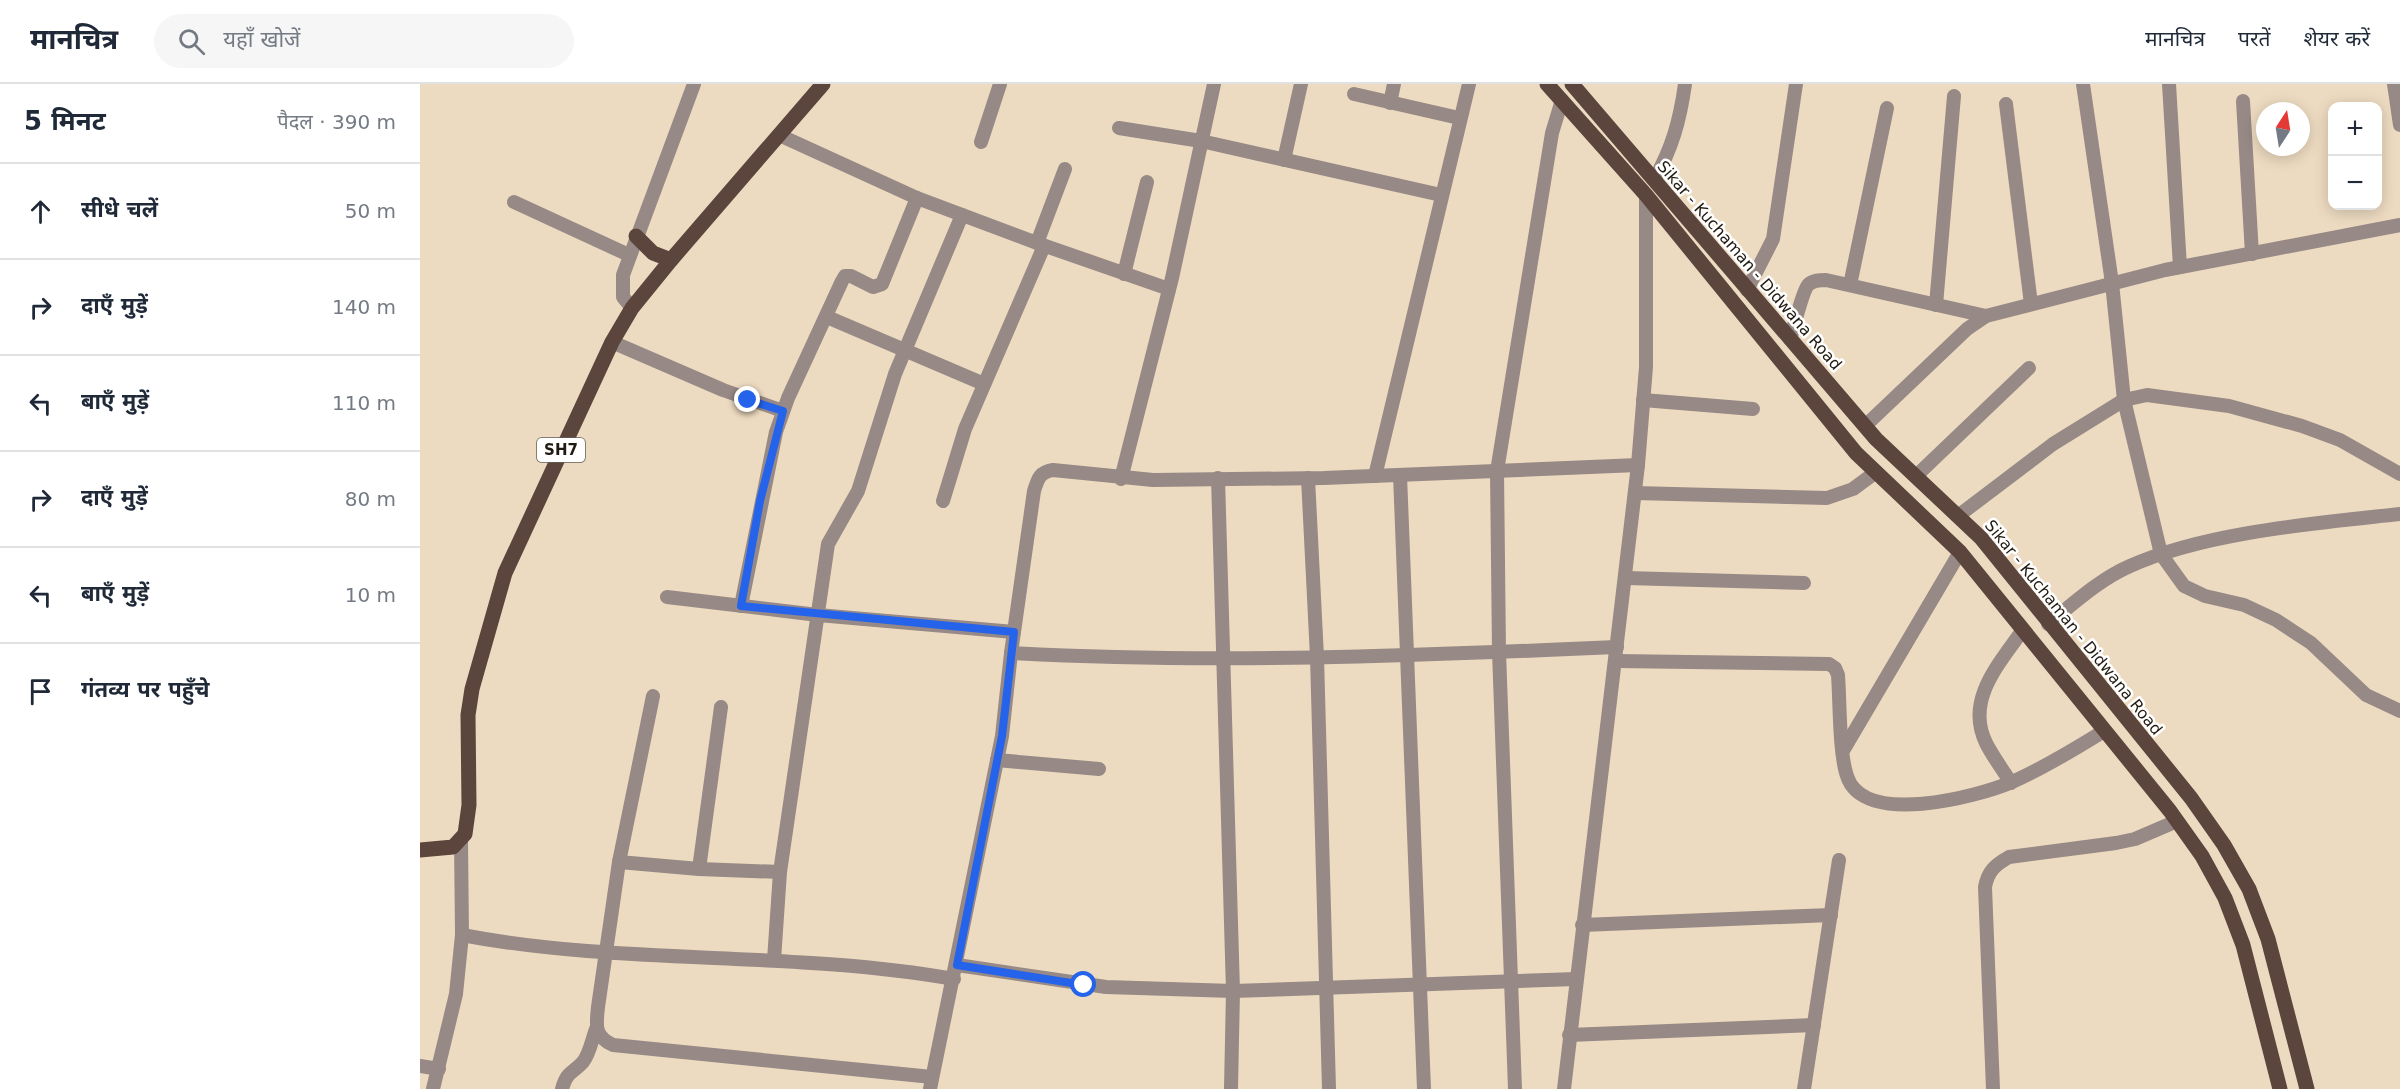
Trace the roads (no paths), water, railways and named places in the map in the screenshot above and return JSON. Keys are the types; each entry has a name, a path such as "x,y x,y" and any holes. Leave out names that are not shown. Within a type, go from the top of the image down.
{"main road":[{"name":"SH7","path":"461,840 465,834 469,805 468,716 477,664 513,553 612,342 632,308 671,260 823,84"},
{"name":"Sikar - Kuchaman - Didwana Road","path":"1547,84 1646,195 1856,453 1960,552 2177,821 2225,898 2243,945 2280,1089"},
{"name":"Sikar - Kuchaman - Didwana Road","path":"1572,84 1865,426 1981,538 2048,624 2192,798 2224,845 2249,889 2268,939 2307,1089"},
{"path":"636,236 653,253 671,260"},
{"path":"420,850 453,847 461,840"}],"street":[{"path":"632,308 623,297 622,287 629,255 694,84"},
{"path":"981,142 1000,84"},
{"path":"1121,479 1169,289 1214,84"},
{"path":"1284,160 1301,84"},
{"path":"1390,103 1394,84"},
{"path":"1375,476 1469,84"},
{"path":"1654,180 1668,157 1676,134 1685,84"},
{"path":"1748,290 1773,239 1796,84"},
{"path":"2084,84 2112,284 2124,400 2161,554 2184,586 2205,597 2244,605 2276,620 2312,643 2366,695 2400,711"},
{"path":"2169,84 2180,267"},
{"path":"2394,84 2400,125"},
{"path":"1354,94 1459,118"},
{"path":"1936,305 1954,96"},
{"path":"1515,1089 1513,979 1499,652 1497,471 1552,133 1562,100"},
{"path":"2243,101 2252,254"},
{"path":"2006,104 2031,304"},
{"path":"1850,285 1887,108"},
{"path":"1119,128 1201,141 1441,195"},
{"path":"779,135 917,198 1040,245 1169,289"},
{"path":"943,501 962,439 1040,245 1065,169"},
{"path":"1124,273 1147,182"},
{"path":"1564,1089 1638,465 1647,307 1646,195"},
{"path":"741,606 760,501 783,411 845,276 851,276 873,286 882,284 917,198"},
{"path":"514,202 629,255"},
{"path":"774,960 780,872 828,544 858,491 905,350 962,215"},
{"path":"1865,426 1967,329 1986,316 2180,267 2400,225"},
{"path":"1790,339 1809,284 1826,280 1986,316"},
{"path":"827,317 984,384"},
{"path":"612,342 723,390 783,411"},
{"path":"1916,477 2029,368"},
{"path":"1958,516 2054,444 2124,400 2147,395 2182,398 2260,414 2340,440 2400,474"},
{"path":"1643,400 1753,409"},
{"path":"596,1029 601,1039 613,1045 931,1083 997,760 1038,477 1044,471 1053,470 1121,479 1308,478 1638,465"},
{"path":"1635,493 1827,498 1853,489 1876,472"},
{"path":"1400,475 1409,655 1424,1089"},
{"path":"1218,478 1221,659 1233,991 1231,1089"},
{"path":"1308,478 1317,657 1329,1089"},
{"path":"2048,624 2101,582 2130,566 2161,554 2215,540 2400,514"},
{"path":"1844,749 1960,552"},
{"path":"1626,578 1804,583"},
{"path":"667,597 818,615 1014,632"},
{"path":"2011,783 1985,742 1979,719 1980,697 1987,680 2022,631"},
{"path":"1011,652 1110,658 1221,659 1617,647"},
{"path":"1616,661 1829,664 1838,675 1847,777 1858,792 1877,802 1901,805 1965,798 2011,783 2104,731"},
{"path":"562,1089 567,1075 587,1056 596,1029 619,862 653,696"},
{"path":"699,869 722,707"},
{"path":"997,760 1099,769"},
{"path":"1993,1089 1985,887 1987,876 1996,864 2009,857 2135,839 2177,821"},
{"path":"435,1088 456,994 462,935 461,840"},
{"path":"1804,1089 1839,861"},
{"path":"619,862 699,869 780,872"},
{"path":"1582,925 1831,915"},
{"path":"462,935 520,946 607,954 876,966 1106,987 1233,991 1420,985 1513,979 1576,979"},
{"path":"1569,1035 1814,1025"},
{"path":"420,1066 439,1069"}]}
